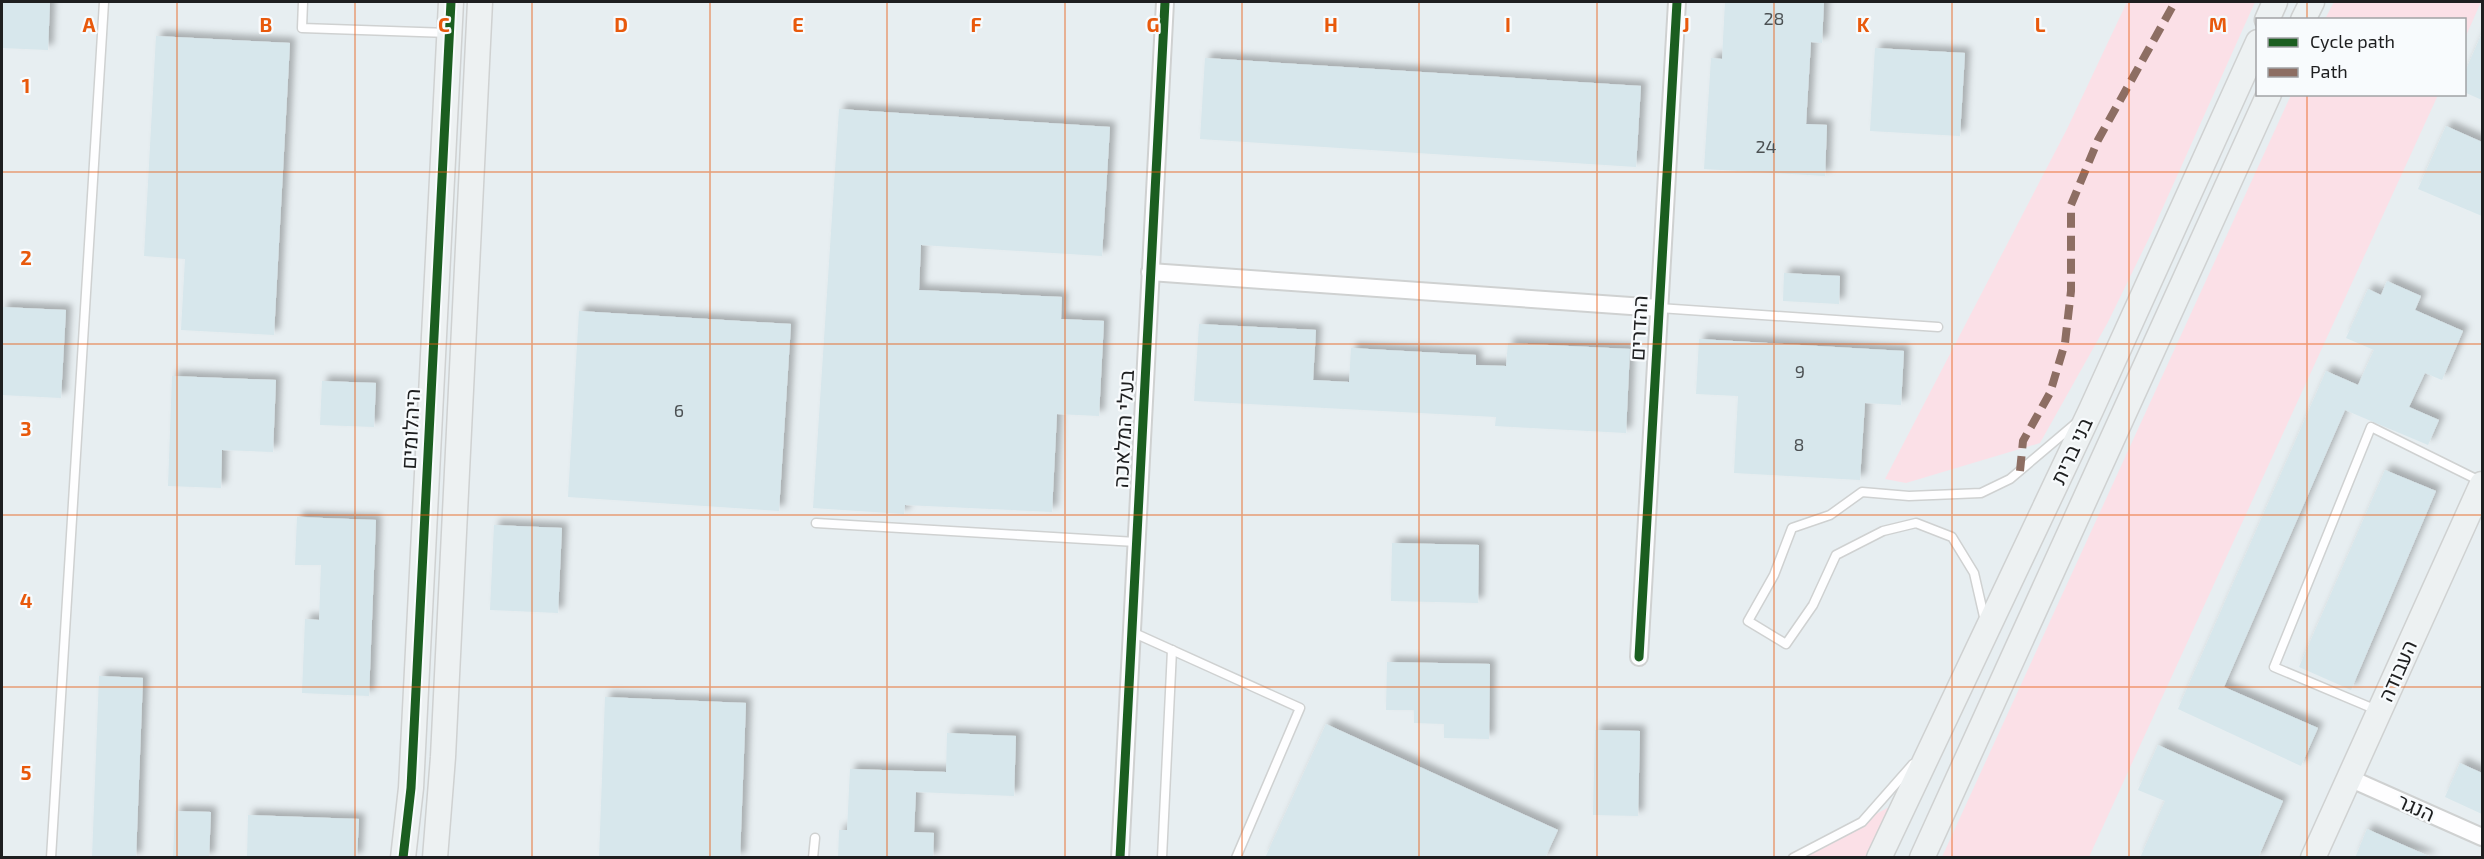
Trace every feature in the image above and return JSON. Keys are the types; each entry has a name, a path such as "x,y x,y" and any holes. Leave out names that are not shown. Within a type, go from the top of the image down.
{"street":[{"name":"היהלומים","path":"403,858 411,788 451,2"},
{"path":"435,858 443,757 480,2"},
{"name":"בעלי המלאכה","path":"1120,858 1165,2"},
{"name":"ההדרים","path":"1639,657 1677,2"},
{"path":"2268,18 2276,2"},
{"path":"2304,18 2312,2"},
{"name":"בני ברית","path":"1879,858 2091,410 2256,93"},
{"name":"בני ברית","path":"1922,858 2256,93"},
{"name":"ההדרים","path":"1150,272 1659,308"},
{"name":"העבודה","path":"2313,858 2482,483"},
{"name":"הנגר","path":"2349,778 2482,837"}],"lane":[{"path":"51,858 104,2"},
{"path":"303,2 302,28 449,33"},
{"path":"1659,308 1938,327"},
{"path":"1987,630 1974,573 1952,537 1916,523 1883,531 1836,555 1813,605 1786,644 1748,621 1774,575 1792,528 1830,515 1862,492 1910,496 1981,493 2010,479 2091,410"},
{"path":"2379,711 2274,667 2371,427 2482,483"},
{"path":"816,523 1136,542"},
{"path":"1132,632 1300,708 1236,858"},
{"path":"1162,858 1172,650"},
{"path":"1793,858 1862,822 1933,741"},
{"path":"813,858 815,838"}],"shaded area":[{"path":"2,2 2482,2 2482,857 2,858"},
{"path":"2127,2 2255,2 2151,234 2108,322 2040,443 1906,483 1885,479 2067,129"},
{"path":"2334,2 2481,2 2466,36 2466,18 2326,18"},
{"path":"2291,96 2438,96 2089,857 1942,857"},
{"path":"1908,797 1880,857 1793,858"}],"building":[{"path":"2,2 50,2 48,50 2,48"},
{"path":"1725,2 1824,2 1822,43 1811,42 1806,124 1827,125 1825,176 1704,169 1711,58 1722,59"},
{"path":"2482,33 2482,100 2466,93 2466,69"},
{"path":"156,36 290,43 274,335 181,330 185,259 144,256"},
{"path":"1875,48 1965,53 1960,136 1870,131"},
{"path":"1205,58 1641,86 1636,167 1200,139"},
{"path":"839,109 1110,127 1102,256 921,245 919,290 1062,297 1061,319 1104,321 1099,416 1057,414 1052,512 905,505 904,514 813,508"},
{"path":"2446,126 2482,142 2482,216 2418,189"},
{"path":"1784,273 1840,276 1839,304 1783,301"},
{"path":"2387,281 2421,296 2415,310 2463,331 2442,380 2425,373 2409,407 2439,420 2428,445 2345,410 2224,687 2318,728 2301,766 2178,709 2326,371 2358,385 2374,350 2346,338 2368,289 2381,295"},
{"path":"2,307 66,310 61,398 2,395"},
{"path":"579,311 791,324 779,511 568,497"},
{"path":"1199,324 1316,330 1313,380 1349,382 1351,348 1476,355 1476,365 1506,366 1508,343 1630,349 1626,433 1495,426 1496,417 1194,401"},
{"path":"1699,339 1904,351 1901,405 1865,403 1860,480 1734,473 1738,396 1696,394"},
{"path":"172,376 276,380 273,452 222,450 221,488 168,486"},
{"path":"322,381 376,383 374,427 320,425"},
{"path":"2385,470 2436,491 2351,690 2299,667"},
{"path":"297,517 376,520 369,696 302,693 305,619 319,620 321,565 295,565"},
{"path":"494,525 562,528 558,613 490,610"},
{"path":"1392,543 1479,545 1478,603 1391,601"},
{"path":"1387,662 1490,664 1489,739 1444,738 1444,724 1414,723 1414,710 1386,710"},
{"path":"99,676 143,678 136,858 92,858"},
{"path":"605,697 746,703 740,858 599,858"},
{"path":"1326,724 1558,830 1545,858 1265,858"},
{"path":"1595,730 1640,731 1638,816 1593,815"},
{"path":"947,733 1016,736 1014,796 916,792 914,832 934,833 933,858 838,858 839,830 847,830 850,769 946,772"},
{"path":"2158,745 2283,801 2258,858 2140,858 2165,801 2138,790"},
{"path":"2460,763 2482,773 2482,814 2445,797"},
{"path":"175,811 211,812 209,858 173,858"},
{"path":"248,815 359,819 357,858 247,858"},
{"path":"2367,829 2433,858 2355,858"}],"marked path":[{"path":"2020,471 2023,441 2050,393 2065,343 2071,291 2071,205 2098,140 2175,2"}],"cycle path":[{"path":"403,858 411,788 451,2"},
{"path":"1120,858 1165,2"},
{"path":"1639,657 1677,2"}]}
